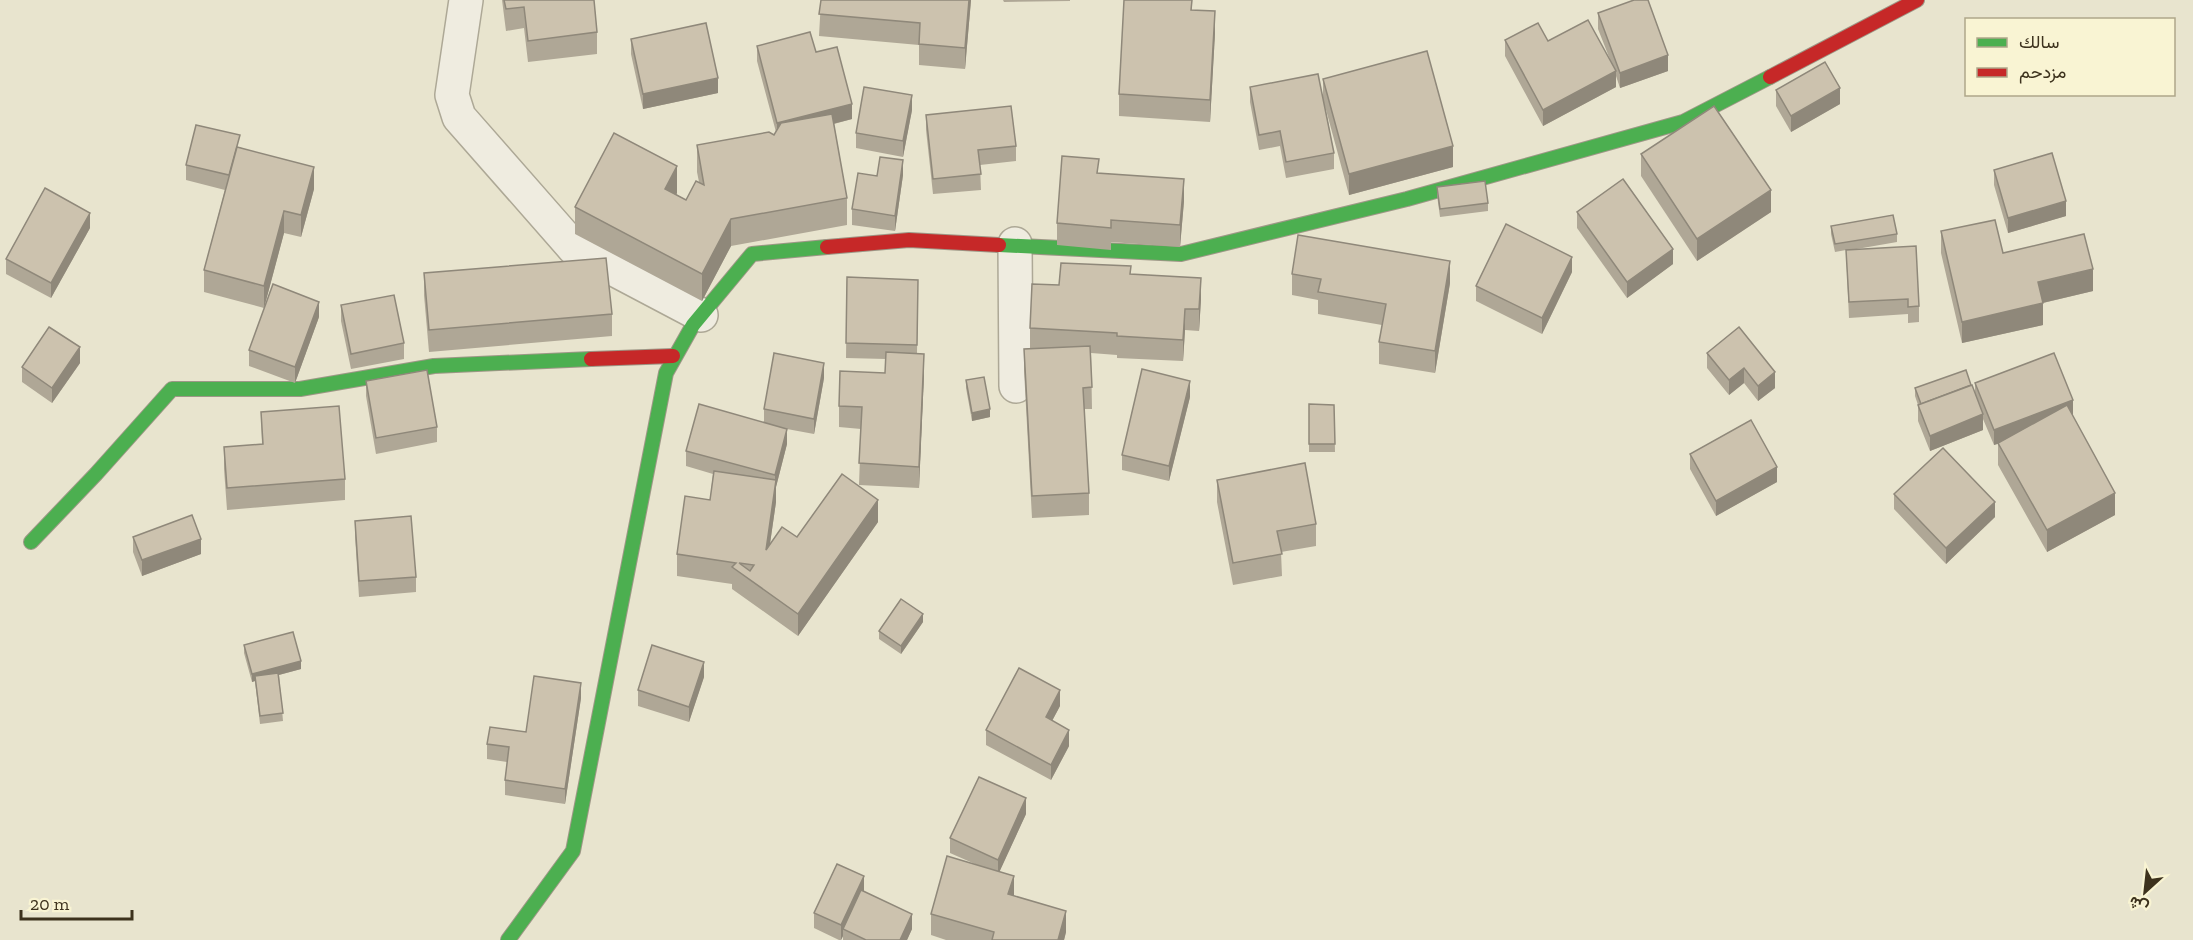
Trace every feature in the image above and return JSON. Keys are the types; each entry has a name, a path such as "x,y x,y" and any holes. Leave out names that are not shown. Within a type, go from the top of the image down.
{"street":[{"path":"466,0 452,95 459,117 574,248 701,315"},
{"path":"508,940 573,851 664,384 673,356 701,315 752,254 909,240 1181,254 1407,199 1683,122 1917,0"},
{"path":"1015,244 1016,386"},
{"path":"31,542 172,389 300,389 434,366 673,356"}],"building":[{"path":"504,0 594,0 597,32 528,41 524,7 506,9"},
{"path":"821,0 969,0 965,48 919,44 920,23 819,14"},
{"path":"1124,0 1192,0 1191,10 1215,11 1210,100 1119,94"},
{"path":"1634,0 1648,0 1668,55 1620,73 1598,13"},
{"path":"1588,20 1616,71 1543,110 1505,40 1538,23 1548,41"},
{"path":"706,23 718,78 643,94 631,39"},
{"path":"810,32 816,52 837,47 852,104 777,123 757,46"},
{"path":"1427,51 1453,146 1349,174 1323,79"},
{"path":"1825,62 1840,88 1791,116 1776,90"},
{"path":"1318,74 1334,153 1286,162 1280,131 1259,135 1250,87"},
{"path":"864,87 912,95 903,141 856,133"},
{"path":"1011,106 1016,146 978,150 981,174 933,179 926,115"},
{"path":"1714,106 1771,190 1697,239 1641,154"},
{"path":"832,114 847,198 731,219 702,274 575,207 614,133 677,166 665,189 686,200 696,181 704,185 697,145 769,132 774,135 781,123"},
{"path":"196,125 240,135 229,175 186,165"},
{"path":"237,147 314,167 301,215 284,211 264,286 204,270"},
{"path":"2052,153 2066,201 2008,218 1994,170"},
{"path":"1062,156 1099,159 1097,173 1184,179 1180,225 1111,220 1111,228 1057,223"},
{"path":"880,157 903,160 895,216 852,209 858,173 877,176"},
{"path":"1623,179 1673,249 1627,282 1577,212"},
{"path":"1485,181 1488,203 1440,209 1437,187"},
{"path":"45,188 90,213 51,283 6,259"},
{"path":"1893,215 1897,234 1835,244 1831,226"},
{"path":"1995,220 2003,253 2084,234 2093,269 2038,282 2043,303 1962,322 1941,231"},
{"path":"1506,224 1572,257 1542,318 1476,286"},
{"path":"1298,235 1450,261 1435,351 1379,342 1386,304 1318,292 1321,279 1292,274"},
{"path":"1916,246 1919,306 1908,307 1908,299 1849,302 1846,250"},
{"path":"606,258 612,314 429,330 424,273"},
{"path":"1061,263 1131,266 1130,274 1201,278 1199,309 1185,309 1183,340 1117,336 1117,333 1030,328 1032,284 1059,285"},
{"path":"847,277 918,280 917,345 846,343"},
{"path":"273,284 319,302 295,367 249,350"},
{"path":"394,295 404,343 351,354 341,305"},
{"path":"49,327 80,347 52,388 22,367"},
{"path":"1739,327 1775,372 1758,386 1744,368 1729,380 1707,353"},
{"path":"1090,346 1092,387 1083,388 1089,493 1032,496 1024,349"},
{"path":"886,352 924,354 919,467 859,463 862,407 839,406 840,371 885,373"},
{"path":"774,353 824,363 814,419 764,409"},
{"path":"2054,353 2073,400 1994,430 1975,383"},
{"path":"1142,369 1190,381 1169,466 1122,455"},
{"path":"427,370 437,427 376,438 366,381"},
{"path":"1966,370 1971,385 1921,404 1915,388"},
{"path":"984,377 990,409 972,413 966,380"},
{"path":"1972,385 1983,414 1930,436 1918,405"},
{"path":"699,404 787,429 775,475 686,451"},
{"path":"1309,404 1334,405 1335,444 1309,444"},
{"path":"2067,405 2115,493 2047,530 1998,443"},
{"path":"339,406 345,479 227,488 224,447 263,444 261,412"},
{"path":"1751,420 1777,467 1716,501 1690,454"},
{"path":"1943,448 1995,502 1946,548 1894,494"},
{"path":"1305,463 1316,524 1277,531 1282,554 1233,563 1217,480"},
{"path":"714,471 776,480 766,550 782,527 797,537 842,474 878,500 798,614 732,567 736,563 677,554 685,496 710,500","holes":["739,563 754,565 750,571"]},
{"path":"192,515 201,539 142,560 133,537"},
{"path":"411,516 416,577 359,581 355,521"},
{"path":"901,599 923,614 901,646 879,631"},
{"path":"293,632 301,661 252,674 244,645"},
{"path":"652,645 704,662 689,707 638,690"},
{"path":"1019,668 1060,690 1046,717 1069,730 1051,765 986,730"},
{"path":"278,673 283,713 260,716 255,676"},
{"path":"534,676 581,683 565,789 505,780 509,747 487,744 490,727 526,732"},
{"path":"979,777 1026,798 998,860 950,838"},
{"path":"947,856 1014,876 1008,894 1066,911 1058,940 992,940 994,932 931,914"},
{"path":"837,864 864,876 841,925 814,913"},
{"path":"861,890 912,914 900,940 866,940 843,929"}],"traffic: fast":[{"path":"999,245 1181,254 1407,199 1683,122 1770,77"},
{"path":"508,940 573,851 666,373 693,325 752,254 827,247"},
{"path":"31,542 172,389 300,389 434,366 591,359"}],"traffic: jam":[{"path":"1770,77 1917,0"},
{"path":"827,247 909,240 999,245"},
{"path":"591,359 673,356"}]}
